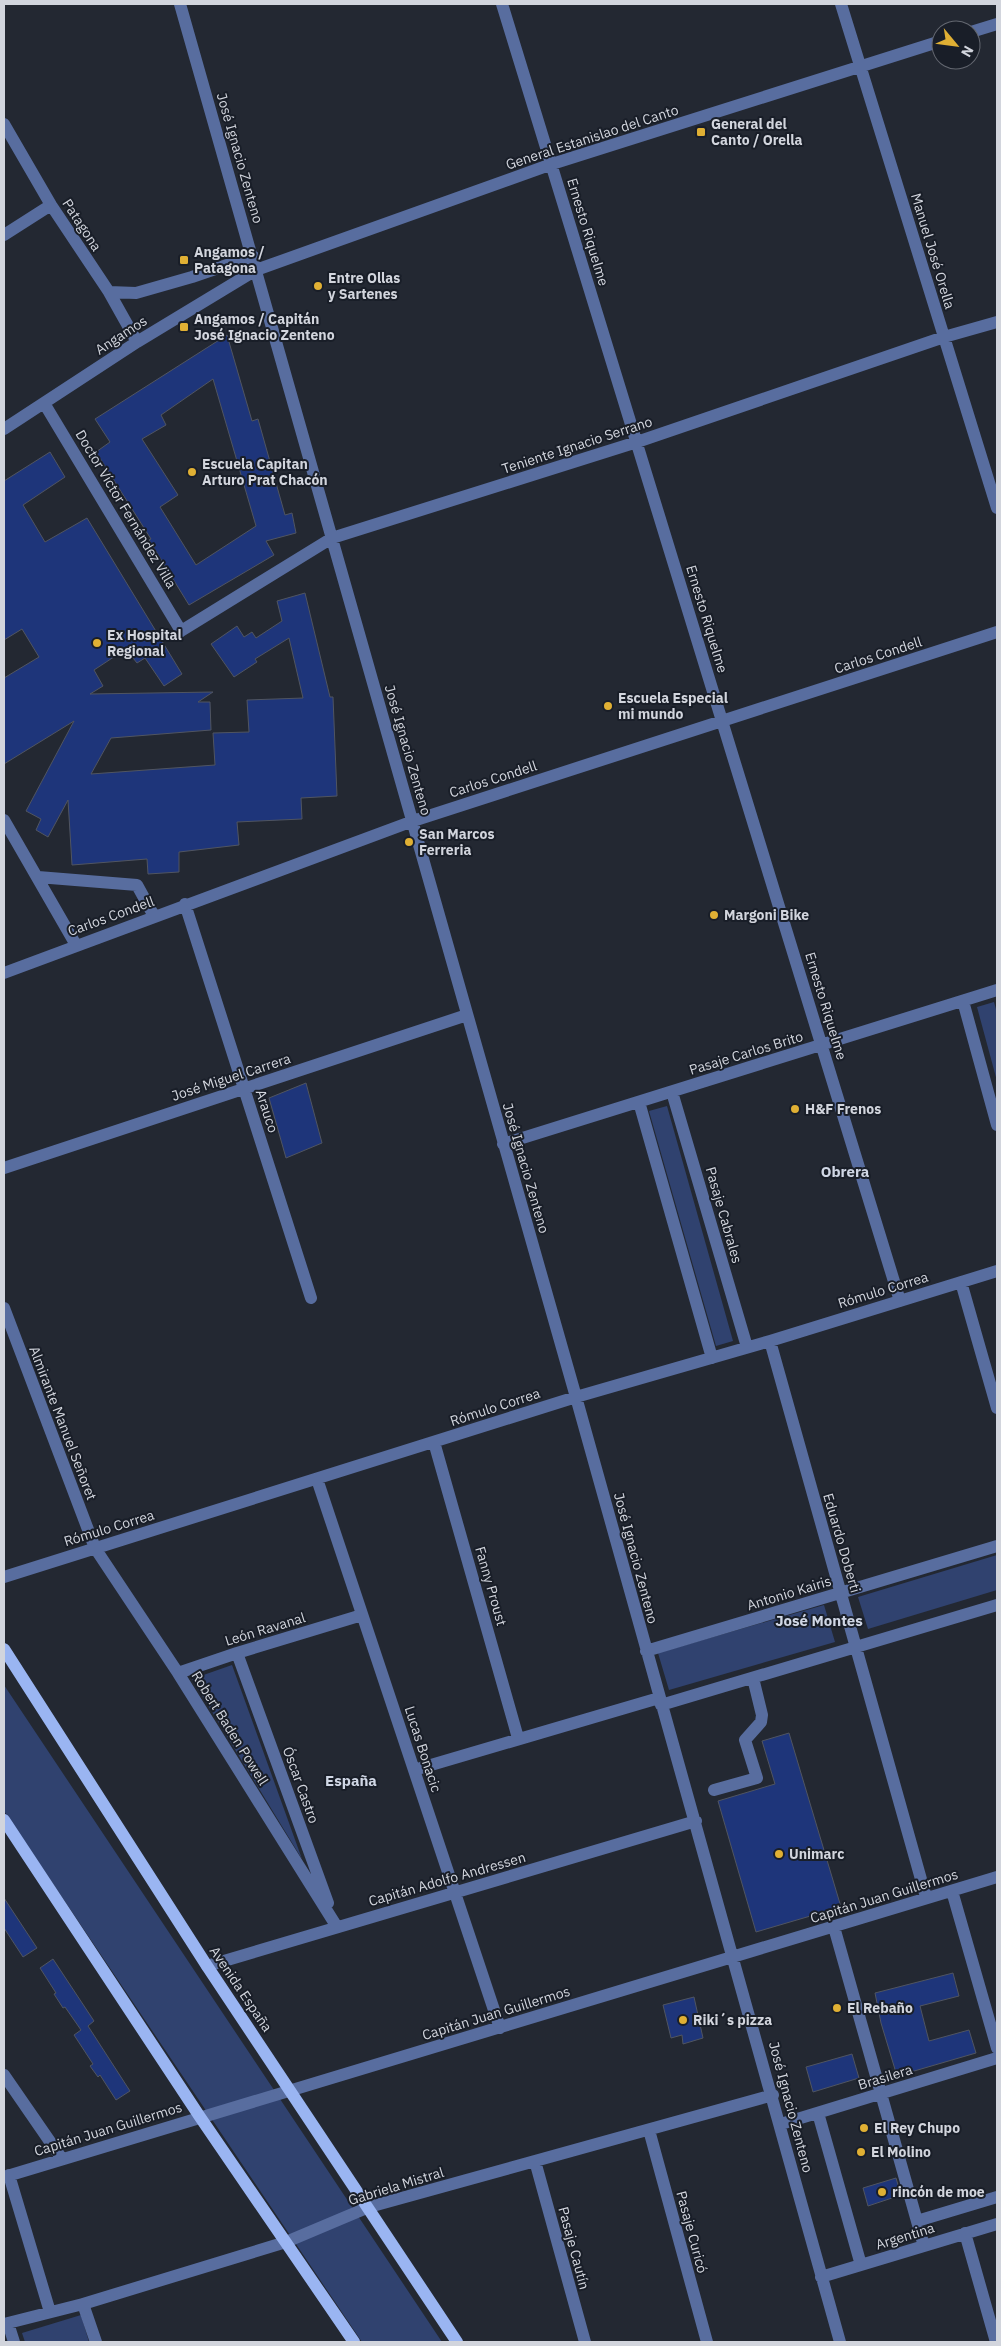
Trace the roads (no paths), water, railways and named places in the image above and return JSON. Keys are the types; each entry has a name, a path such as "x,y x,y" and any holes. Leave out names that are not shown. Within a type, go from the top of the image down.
{"main road":[{"name":"Avenida España","path":"4,1649 207,1966 370,2207 457,2342"},
{"path":"4,1820 200,2117 354,2342"}],"street":[{"name":"José Ignacio Zenteno","path":"180,4 413,820 660,1701 696,1821 840,2342"},
{"name":"Ernesto Riquelme","path":"502,4 900,1301"},
{"name":"Manuel José Orella","path":"841,4 997,508"},
{"path":"981,29 997,24"},
{"name":"General Estanislao del Canto","path":"256,270 552,164 931,44"},
{"name":"Patagona","path":"4,124 51,205 108,292 137,342"},
{"path":"4,235 51,205"},
{"path":"108,292 136,293 192,278 253,256"},
{"name":"Angamos","path":"4,428 137,342 256,270"},
{"name":"Teniente Ignacio Serrano","path":"181,631 332,538 637,442 944,337 997,322"},
{"name":"Doctor Víctor Fernández Villa","path":"44,403 181,631"},
{"name":"Carlos Condell","path":"4,973 413,820 723,722 997,632"},
{"path":"4,820 76,945"},
{"path":"38,877 137,885 154,916"},
{"name":"Arauco","path":"185,904 311,1298"},
{"name":"Pasaje Carlos Brito","path":"503,1144 997,990"},
{"path":"963,1001 997,1125"},
{"name":"José Miguel Carrera","path":"4,1168 467,1015"},
{"name":"Pasaje Cabrales","path":"672,1092 747,1347"},
{"path":"639,1102 712,1358"},
{"name":"Rómulo Correa","path":"4,1577 576,1397 770,1341 997,1271"},
{"path":"961,1282 997,1408"},
{"name":"Almirante Manuel Señoret","path":"4,1308 95,1548"},
{"name":"Eduardo Doberti","path":"770,1341 926,1897"},
{"name":"Fanny Proust","path":"434,1442 518,1738"},
{"name":"Lucas Bonacic","path":"317,1480 500,2028"},
{"name":"Antonio Kairis","path":"646,1651 997,1546"},
{"name":"Robert Baden Powell","path":"95,1548 178,1673 337,1927"},
{"path":"414,1770 518,1738 753,1678 997,1605"},
{"name":"León Ravanal","path":"178,1673 362,1614"},
{"name":"Óscar Castro","path":"237,1653 337,1927"},
{"path":"714,1790 757,1778 745,1740 761,1722 762,1715 753,1678"},
{"name":"Capitán Adolfo Andressen","path":"207,1966 696,1821"},
{"name":"Capitán Juan Guillermos","path":"6,2176 997,1877"},
{"path":"952,1890 997,2048"},
{"path":"834,1927 924,2246"},
{"name":"Brasilera","path":"780,2124 997,2058"},
{"path":"4,2075 62,2159"},
{"name":"Gabriela Mistral","path":"6,2323 84,2304 286,2242 370,2207 773,2095"},
{"path":"818,2113 861,2265"},
{"name":"Pasaje Curicó","path":"649,2130 707,2342"},
{"name":"Pasaje Cautín","path":"535,2161 585,2342"},
{"path":"6,2176 50,2312"},
{"name":"Argentina","path":"917,2221 997,2197"},
{"name":"Argentina","path":"821,2276 997,2224"},
{"path":"965,2233 996,2342"},
{"path":"84,2304 96,2342"},
{"path":"6,2323 14,2342"}],"place":[{"name":"General del Canto / Orella","path":"701,132"},
{"name":"Angamos / Patagona","path":"184,260"},
{"name":"Entre Ollas y Sartenes","path":"318,286"},
{"name":"Angamos / Capitán José Ignacio Zenteno","path":"184,327"},
{"name":"Escuela Capitan Arturo Prat Chacón","path":"192,472"},
{"name":"Ex Hospital Regional","path":"97,643"},
{"name":"Escuela Especial mi mundo","path":"608,706"},
{"name":"San Marcos Ferreria","path":"409,842"},
{"name":"Margoni Bike","path":"714,915"},
{"name":"H&F Frenos","path":"795,1109"},
{"name":"Unimarc","path":"779,1854"},
{"name":"El Rebaño","path":"837,2008"},
{"name":"Riki´s pizza","path":"683,2020"},
{"name":"El Rey Chupo","path":"864,2128"},
{"name":"El Molino","path":"861,2152"},
{"name":"rincón de moe","path":"882,2192"}],"district":[{"name":"Obrera","path":"845,1171"},
{"name":"José Montes","path":"819,1620"},
{"name":"España","path":"351,1780"}]}
